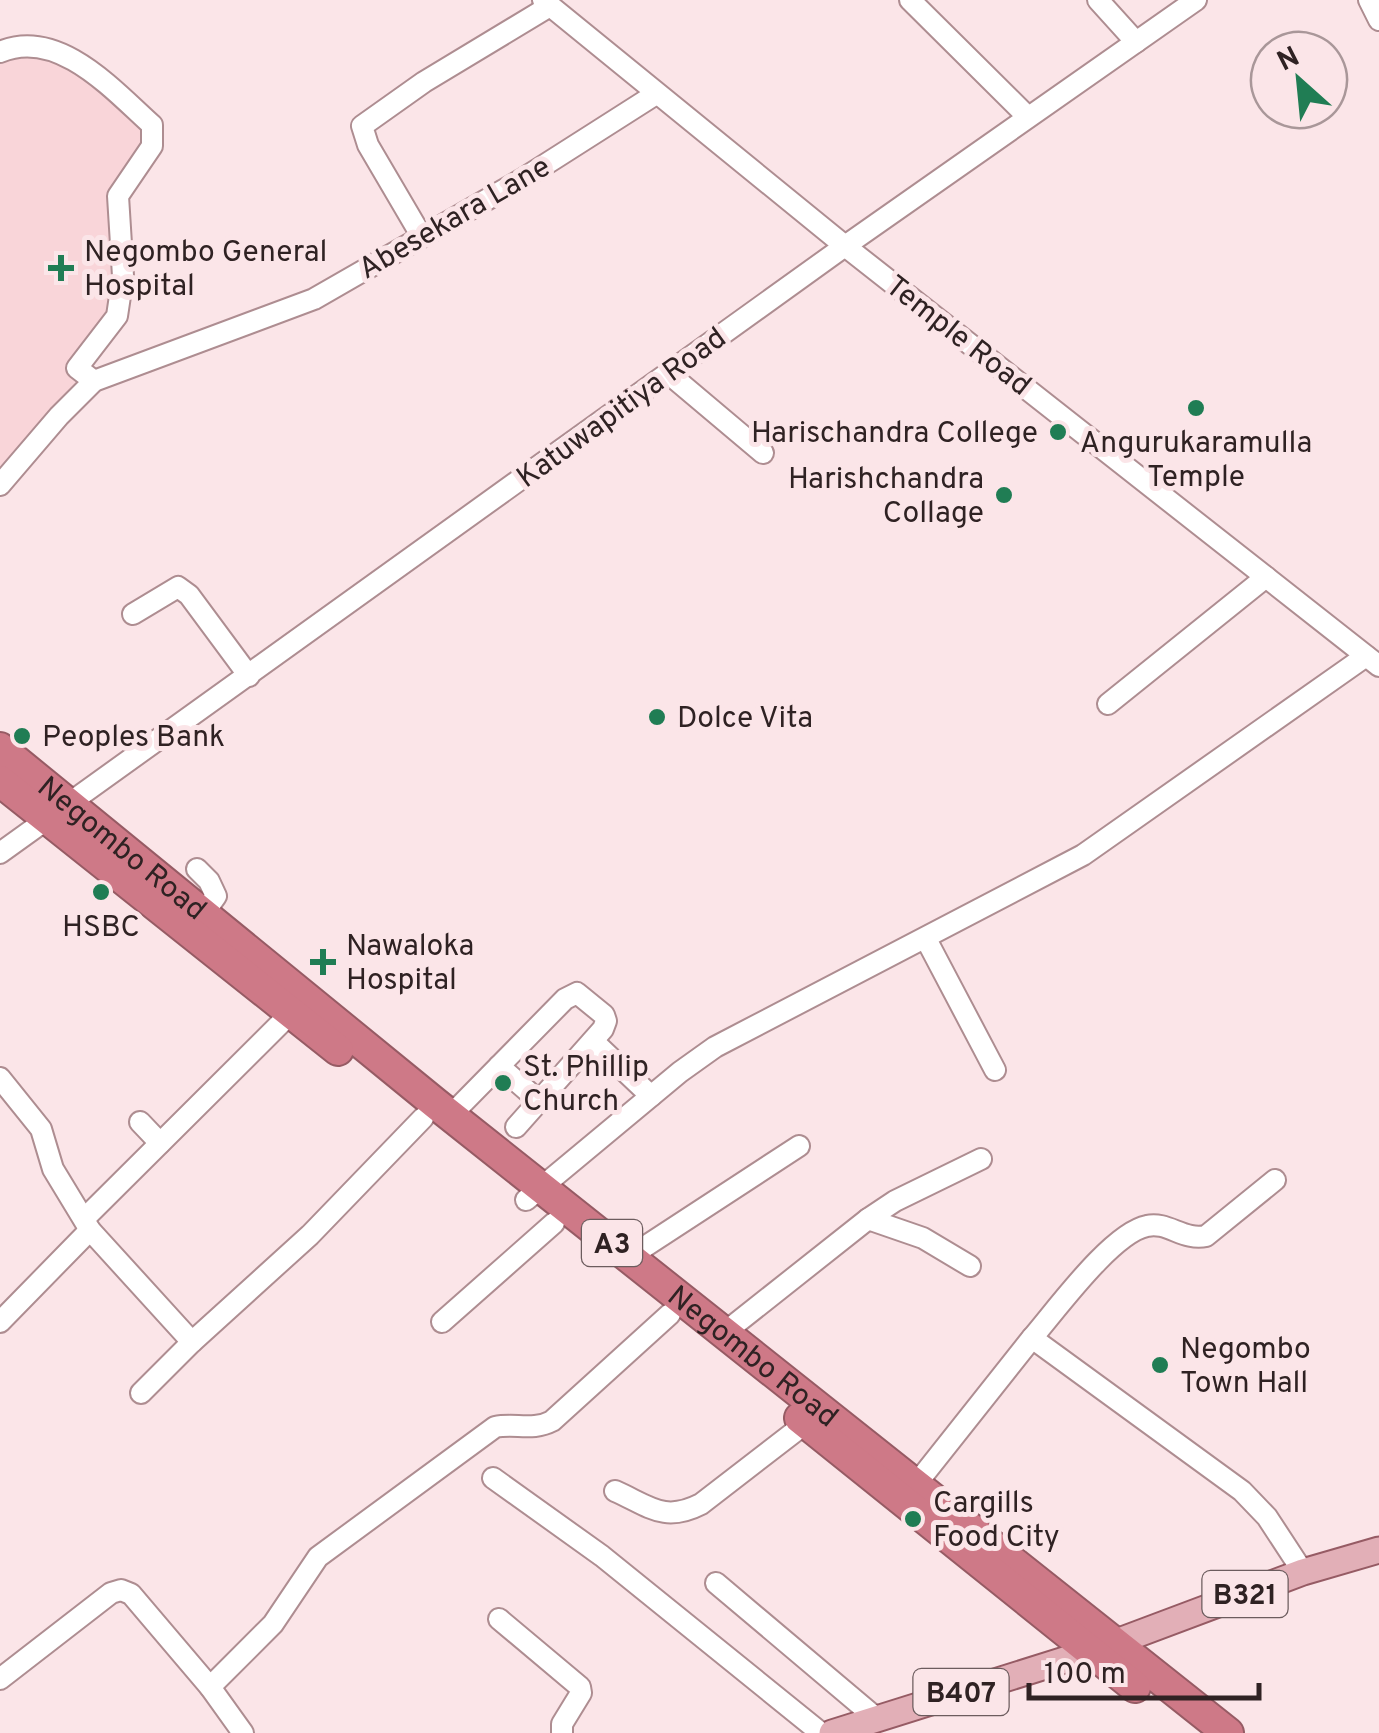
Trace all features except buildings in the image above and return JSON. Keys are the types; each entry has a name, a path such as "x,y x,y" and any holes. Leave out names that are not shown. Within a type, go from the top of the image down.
{"highway":[{"name":"Negombo Road","path":"0,748 61,812 292,1013 437,1117 534,1193 630,1257 917,1483 1195,1733"},
{"name":"Negombo Road","path":"0,781 61,812 204,914 437,1117"},
{"name":"Negombo Road","path":"534,1193 554,1222 806,1422 1102,1647 1228,1733"}],"main road":[{"name":"B321","path":"1102,1647 1303,1572 1379,1550"},
{"name":"B407","path":"832,1733 1102,1647"}],"street":[{"path":"910,0 1028,118"},
{"path":"1098,0 1136,42"},
{"name":"Katuwapitiya Road","path":"0,854 845,246 1196,0"},
{"path":"1369,0 1379,20"},
{"path":"422,237 368,145 362,126 546,3"},
{"name":"Temple Road","path":"546,3 845,246 1373,661"},
{"path":"0,52 26,44 48,49 93,71 152,125 152,146 118,196 122,276 117,316 77,368 94,381"},
{"name":"Abesekara Lane","path":"0,485 94,381 314,298 521,180 656,94"},
{"path":"668,373 763,453"},
{"path":"1108,704 1266,577"},
{"path":"133,614 178,588 190,595 249,676"},
{"path":"534,1193 715,1047 1083,856 1373,661"},
{"path":"197,869 216,896 204,914"},
{"path":"926,939 996,1070"},
{"path":"142,1393 192,1342 576,993 604,1015 603,1029 516,1127"},
{"path":"0,1322 160,1143 292,1013"},
{"path":"592,1041 651,1096"},
{"path":"499,1066 539,1102"},
{"path":"0,1078 41,1129 52,1169 87,1224 192,1342"},
{"path":"140,1122 160,1143"},
{"path":"630,1257 799,1146"},
{"path":"724,1333 895,1201 981,1159"},
{"path":"917,1483 1032,1338 1114,1244 1134,1230 1152,1224 1193,1239 1206,1236 1275,1180"},
{"path":"868,1220 923,1238 970,1266"},
{"path":"442,1322 554,1222"},
{"path":"210,1686 273,1624 318,1557 495,1427 507,1424 539,1428 552,1421 670,1314"},
{"path":"1032,1338 1242,1491 1267,1517 1303,1572"},
{"path":"614,1491 669,1515 684,1513 806,1422"},
{"path":"493,1478 602,1556 821,1733"},
{"path":"716,1583 876,1718"},
{"path":"0,1678 111,1593 121,1590 131,1594 210,1686 242,1733"},
{"path":"500,1619 580,1687 581,1694 562,1724 562,1733"}],"shaded area":[{"name":"Negombo General Hospital","path":"48,49 152,125 129,178 117,316 77,368 94,381 0,485 0,52"}],"place":[{"name":"Negombo General Hospital","path":"61,268"},
{"name":"Angurukaramulla Temple","path":"1196,408"},
{"name":"Harischandra College","path":"1058,432"},
{"name":"Harishchandra Collage","path":"1004,495"},
{"name":"Dolce Vita","path":"657,717"},
{"name":"Peoples Bank","path":"22,736"},
{"name":"HSBC","path":"101,892"},
{"name":"Nawaloka Hospital","path":"323,962"},
{"name":"St. Phillip Church","path":"503,1083"},
{"name":"Negombo Town Hall","path":"1160,1365"},
{"name":"Cargills Food City","path":"913,1519"}]}
